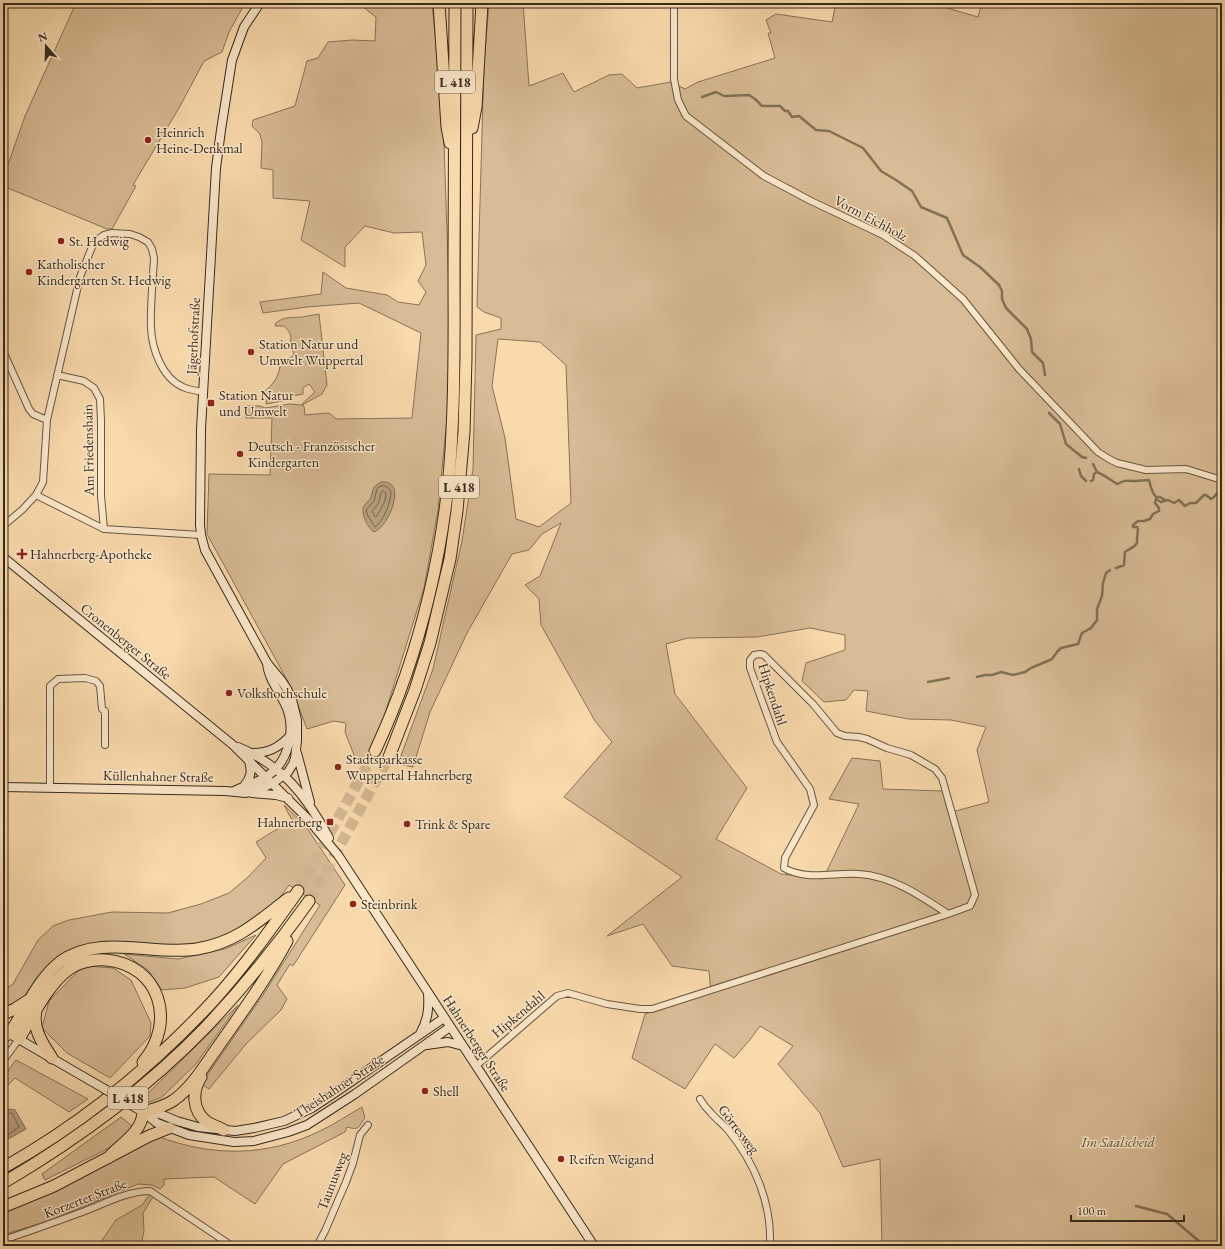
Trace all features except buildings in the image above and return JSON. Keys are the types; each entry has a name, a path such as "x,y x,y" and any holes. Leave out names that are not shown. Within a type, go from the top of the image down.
{"highway":[{"path":"439,3 447,127 454,161"},
{"name":"L 418","path":"375,751 393,707 416,640 438,556 445,510 452,424 455,3"},
{"name":"L 418","path":"389,757 415,690 430,643 450,559 458,511 464,432 467,3"},
{"path":"467,156 476,107 482,3"},
{"name":"L 418","path":"3,1168 31,1152 65,1129 122,1087 171,1044 213,1001 248,960 298,891 256,924 233,937 199,949 178,951 98,948 73,955 60,963 50,972 39,986 8,1037"},
{"name":"L 418","path":"3,1183 35,1164 88,1128 131,1095 178,1054 204,1029 237,993 276,947 309,901 272,969 188,1086 175,1100 166,1105 143,1112"},
{"name":"L 418","path":"8,1037 37,1010 53,984 69,968 78,964 99,959 126,964 140,972 151,985 160,1007 161,1024 160,1033 151,1053 122,1087"},
{"name":"L 418","path":"3,1014 15,1009 31,999"},
{"path":"37,1010 35,1020 38,1035 52,1058"},
{"name":"L 418","path":"207,1061 195,1089 195,1102 198,1111 204,1119 224,1130"},
{"path":"108,1158 116,1148 130,1137 137,1129 142,1121 143,1112"},
{"path":"3,1207 54,1186 149,1136 169,1128"}],"main road":[{"name":"Jägerhofstraße","path":"260,3 244,27 232,60 216,168 204,392 201,469 201,535 205,550 267,663 281,680 292,700 297,720 295,758 291,769 284,775"},
{"name":"Cronenberger Straße","path":"3,557 233,745 251,757 268,763 284,775"},
{"name":"Jägerhofstraße","path":"245,789 263,774 276,768 286,752 289,737 289,714 268,670 267,663"},
{"path":"245,789 251,770 251,757 272,750 289,737"},
{"path":"296,747 303,780 313,810"},
{"name":"Cronenberger Straße","path":"251,757 263,774 276,786"},
{"path":"245,789 276,786 284,775"},
{"name":"Hahnerberger Straße","path":"284,775 294,785 313,810 338,855 594,1246"},
{"name":"Küllenhahner Straße","path":"3,786 234,791 245,789"},
{"name":"Hahnerberger Straße","path":"276,786 308,818 338,855"},
{"path":"245,789 289,799"},
{"path":"419,1035 427,1019 428,992"},
{"name":"Theishahner Straße","path":"143,1112 160,1114 192,1126 235,1131 254,1128 284,1120 312,1108 444,1018"},
{"name":"Theishahner Straße","path":"8,1037 52,1058 143,1112 154,1122 189,1135 234,1142 254,1141 288,1132 307,1125 324,1115 450,1027"},
{"path":"426,1045 448,1042 463,1046"},
{"path":"387,1057 394,1060 394,1066"}],"street":[{"path":"3,11 6,3"},
{"name":"Vorm Eichholz","path":"674,3 674,79 678,100 686,116 764,176 811,201 883,235 915,256 963,299 1019,369 1098,452 1117,463 1146,470 1186,469 1222,480"},
{"path":"3,526 22,510 36,495 43,482 47,420 80,277 85,262 94,244 102,236 112,233 121,233 139,237 148,242 152,249 154,258 151,329 157,358 172,381 183,388 204,392"},
{"path":"3,351 29,409 33,414 47,420"},
{"name":"Am Friedenshain","path":"57,375 84,381 94,388 100,399 102,421 101,496 104,529"},
{"name":"Am Friedenshain","path":"36,495 104,529 201,535"},
{"name":"Hipkendahl","path":"476,1066 557,996 568,993 607,1004 652,1010 948,914 970,906 975,895 942,778 935,769 911,755 887,748 867,739 845,736 836,733 813,704 764,655 754,655 750,660 750,668 776,742 810,789 814,805 785,858 784,868 791,872 805,875 860,874 885,879 917,894 948,914"},
{"path":"50,787 50,686 58,679 86,678 96,681 100,686 102,709 105,711 105,745"},
{"path":"3,1061 8,1037"},
{"name":"Görresweg","path":"700,1099 710,1113 728,1130 756,1174 766,1206 769,1223 770,1246"},
{"name":"Taunusweg","path":"317,1246 346,1182 353,1163 360,1135 368,1125"},
{"name":"Korzerter Straße","path":"3,1240 35,1230 122,1196 139,1191 150,1191 232,1246"}],"green space":[{"path":"76,3 245,3 229,32 222,52 204,61 179,108 133,185 136,186 112,229 107,229 3,186 3,179 25,116"},
{"path":"358,3 432,3 443,115 450,319 448,408 438,510 424,588 369,765 356,760 345,732 346,723 334,721 307,729 292,689 207,534 209,474 270,475 272,418 246,418 247,406 260,406 265,408 290,404 301,405 315,392 309,384 303,388 303,394 292,396 292,399 266,404 267,397 263,393 276,379 280,361 287,360 294,355 290,345 290,333 284,326 275,326 279,321 285,318 319,314 327,385 322,394 302,405 304,406 305,415 329,413 336,419 412,418 421,333 359,303 307,307 263,313 260,302 321,294 323,272 346,288 387,295 398,302 419,305 426,292 418,281 426,265 422,232 394,233 365,226 345,247 345,267 301,240 310,201 273,198 273,170 261,168 262,142 260,134 252,126 253,120 295,106 307,61 318,58 328,42 352,40 375,41 376,17"},
{"name":"Im Saalscheid","path":"489,3 523,3 529,86 563,73 574,92 609,75 622,74 637,88 671,82 685,89 698,82 775,58 768,33 771,33 766,20 776,14 832,22 836,3 930,3 978,17 982,3 1222,3 1222,1246 882,1246 880,1159 843,1167 820,1113 778,1064 793,1046 760,1026 734,1058 715,1044 685,1089 632,1058 645,1014 711,993 709,971 672,966 643,924 607,936 682,877 564,797 612,742 595,721 541,625 539,599 525,585 540,576 561,523 542,534 529,550 512,554 467,633 430,712 413,767 398,764 433,669 462,541 473,469 476,335 501,329 501,318 484,312 477,307 484,64","holes":["498,339 540,342 566,365 571,503 539,527 516,519 505,438 492,386","810,628 845,635 845,650 806,663 802,681 824,702 846,700 854,690 868,691 866,711 908,719 951,720 986,727 977,750 989,802 948,813 943,791 883,789 880,761 852,758 829,799 859,804 823,879 781,874 716,839 747,788 675,694 666,644 688,638 757,637"]},
{"path":"284,805 305,825 345,885 293,966 290,964 277,985 287,999 281,1010 246,1044 209,1089 201,1084 263,995 320,905 289,885 275,904 229,936 192,946 80,948 33,986 20,1001 3,1011 3,991 13,984 38,940 53,926 69,920 112,912 168,913 201,904 229,893 248,877 266,858 256,842 292,820"},
{"path":"256,935 219,977 185,988 162,990 148,970 124,954 178,959 225,949"},
{"path":"89,966 113,968 131,980 151,1023 150,1036 110,1078 67,1053 42,1028 49,1001 79,970"},
{"path":"238,1005 196,1064 162,1097 147,1103 141,1100"},
{"path":"16,1060 88,1099 69,1112 15,1078 3,1090 3,1077"},
{"path":"362,1107 365,1118 359,1127 347,1127 345,1132 283,1164 255,1204 214,1177 164,1179 164,1185 160,1189 152,1185 138,1184 51,1220 3,1235 3,1212 157,1136 198,1148 219,1151 260,1150 300,1140 326,1128"},
{"path":"121,1117 133,1127 113,1146 45,1180 42,1174"},
{"path":"150,1194 153,1197 143,1213 144,1231 141,1246 98,1246 116,1220 142,1205"}],"water":[{"path":"381,482 389,483 394,488 395,495 390,514 379,529 374,532 366,521 363,514 363,507 370,499 374,487"},
{"path":"11,1109 15,1110 26,1129 3,1142 3,1111"}],"waterway":[{"path":"702,97 716,92 724,96 749,95 762,106 780,106 785,111 788,111 792,117 799,116 816,130 829,131 863,148 881,171 912,191 921,207 947,218 963,255 980,267 999,285 1002,291 1002,299 1006,308 1027,329 1031,339 1032,352 1043,363 1045,375"},
{"path":"1049,413 1060,424 1066,444 1082,457 1086,458"},
{"path":"1093,464 1097,472 1117,484 1123,481 1149,480 1152,491 1156,497 1160,497 1165,500"},
{"path":"1079,469 1081,476 1086,481"},
{"path":"1091,481 1093,480 1094,474 1097,472"},
{"path":"1116,568 1124,565 1125,552 1137,543 1138,529 1137,527 1133,527 1133,525 1138,521 1150,519 1153,514 1159,511 1159,508 1155,503 1156,499 1161,502 1168,500 1174,503 1179,500 1185,506 1190,503 1196,503 1204,495 1211,499 1217,493 1222,493"},
{"path":"977,677 1001,672 1013,675 1025,672 1052,659 1061,648 1078,644 1082,633 1091,628 1097,620 1097,609 1102,596 1103,583 1106,573 1110,570"},
{"path":"928,682 949,678"},
{"path":"1136,1206 1167,1214 1203,1246"}],"tunnel":[{"path":"298,891 375,751"},
{"path":"309,901 389,757"}],"place":[{"name":"Heinrich Heine-Denkmal","path":"148,140"},
{"name":"St. Hedwig","path":"61,241"},
{"name":"Katholischer Kindergarten St. Hedwig","path":"29,272"},
{"name":"Station Natur und Umwelt Wuppertal","path":"251,352"},
{"name":"Station Natur und Umwelt","path":"211,403"},
{"name":"Deutsch - Französischer Kindergarten","path":"240,454"},
{"name":"Hahnerberg-Apotheke","path":"22,554"},
{"name":"Volkshochschule","path":"229,693"},
{"name":"Stadtsparkasse Wuppertal Hahnerberg","path":"338,767"},
{"name":"Hahnerberg","path":"330,822"},
{"name":"Trink & Spare","path":"407,824"},
{"name":"Steinbrink","path":"353,904"},
{"name":"Shell","path":"425,1091"},
{"name":"Reifen Weigand","path":"561,1159"}]}
